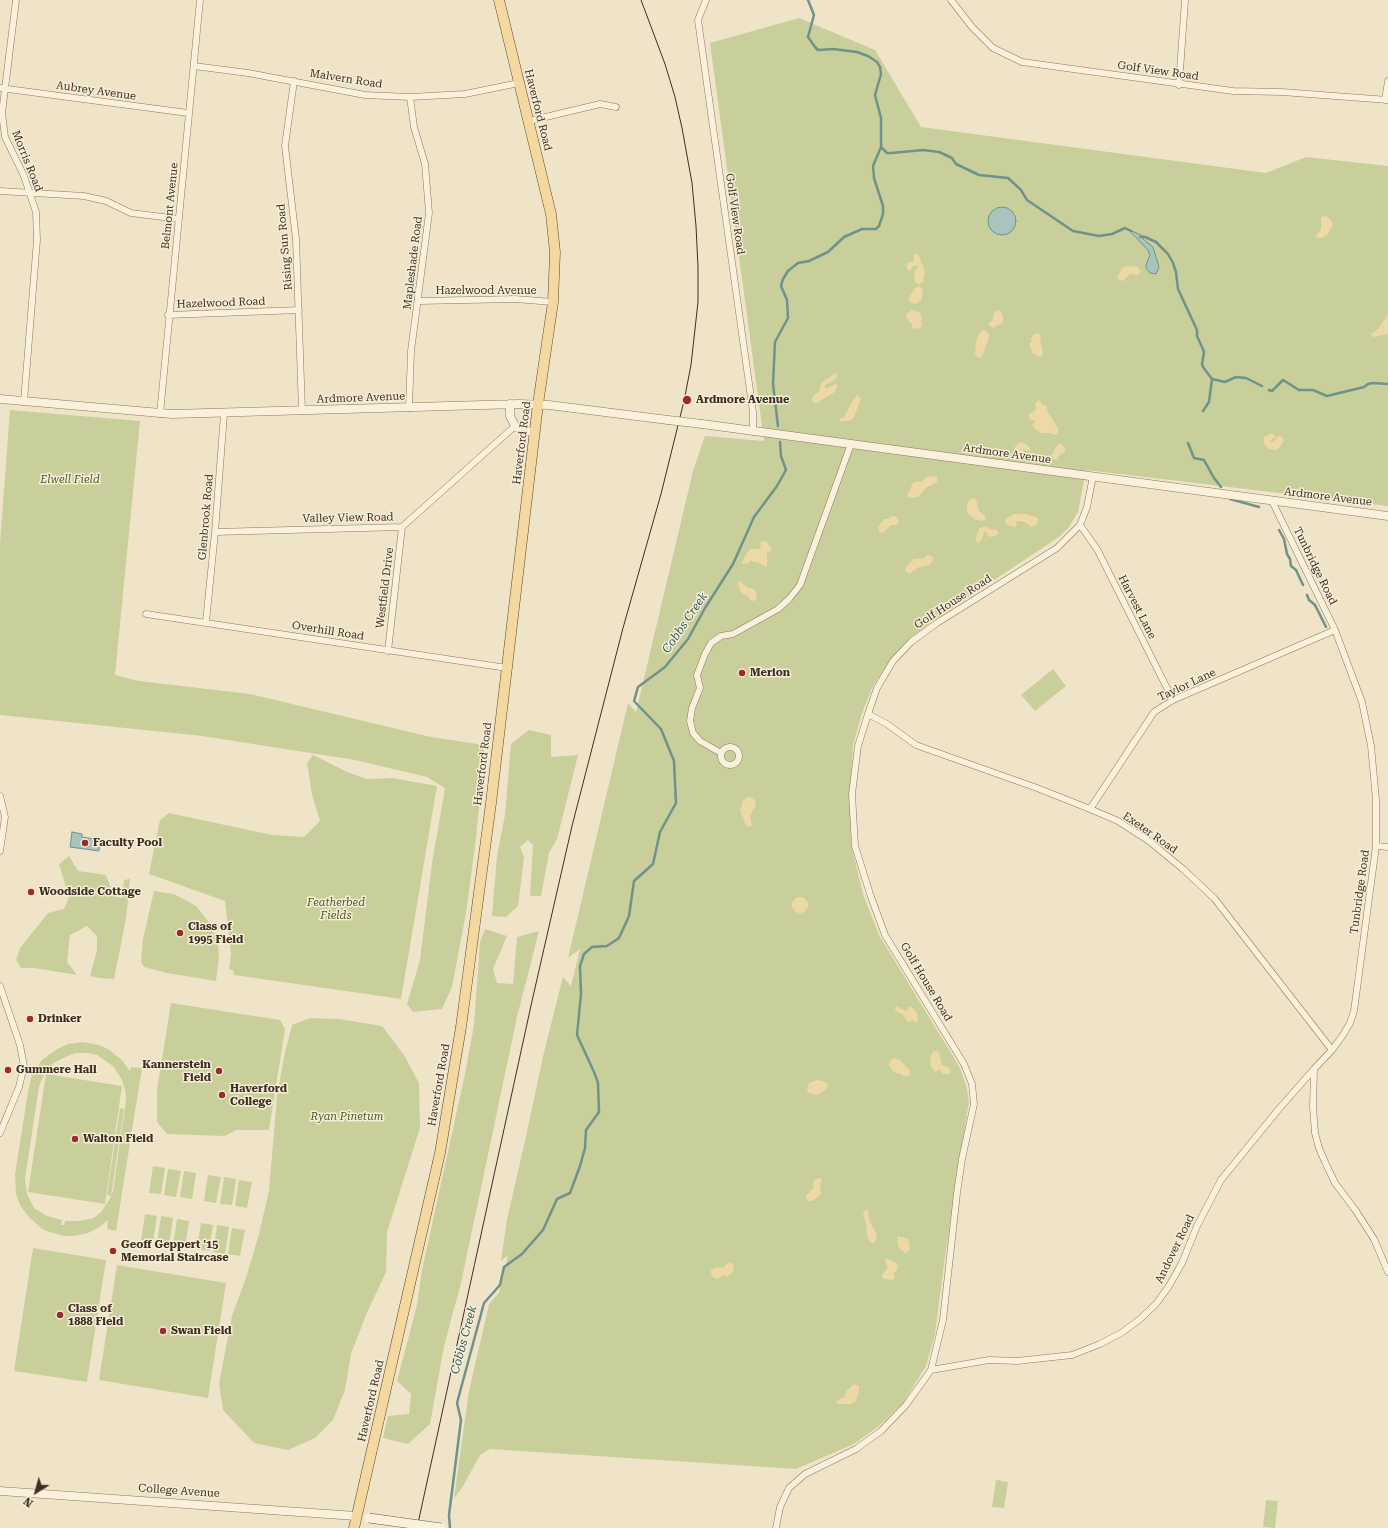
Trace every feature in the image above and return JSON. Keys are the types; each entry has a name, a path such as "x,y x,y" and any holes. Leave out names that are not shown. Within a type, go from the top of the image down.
{"main road":[{"name":"Haverford Road","path":"354,1528 440,1153 462,1027 538,404 553,302 555,252 551,214 499,0"},
{"path":"369,1518 441,1528"}],"street":[{"name":"Morris Road","path":"16,0 2,89 2,113 5,137 24,176 36,212 37,240 24,401"},
{"name":"Belmont Avenue","path":"160,414 168,315 179,219 200,0"},
{"name":"Golf View Road","path":"706,0 698,20 753,412 753,432"},
{"name":"Golf View Road","path":"951,0 972,26 993,48 1022,62 1233,92 1282,92 1387,100"},
{"path":"1179,85 1185,0"},
{"name":"Malvern Road","path":"194,66 248,73 365,95 410,97 465,94 519,83"},
{"name":"Rising Sun Road","path":"294,81 285,146 296,239 302,411"},
{"path":"1387,100 1388,82"},
{"name":"Aubrey Avenue","path":"2,89 188,113"},
{"name":"Mapleshade Road","path":"409,408 411,351 419,301 429,213 425,164 414,127 410,97"},
{"path":"529,121 600,104 616,107"},
{"path":"0,191 84,196 106,201 131,213 179,219"},
{"name":"Hazelwood Avenue","path":"419,301 515,299 553,302"},
{"name":"Hazelwood Road","path":"168,315 299,310"},
{"name":"Ardmore Avenue","path":"0,399 160,414 224,414 538,404 702,424 1388,516"},
{"path":"510,404 510,416 515,426 523,431 535,432"},
{"name":"Glenbrook Road","path":"206,622 215,532 224,414"},
{"name":"Valley View Road","path":"215,532 402,527 515,426"},
{"path":"721,753 700,741 693,733 690,721 692,708 700,688 697,675 705,654 711,643 721,636 733,634 778,609 790,599 800,584 851,444"},
{"name":"Golf House Road","path":"776,1528 780,1507 789,1488 805,1474 856,1449 881,1431 906,1405 931,1370 943,1320 957,1193 962,1159 974,1104 972,1084 964,1064 886,935 870,894 855,846 852,794 858,746 877,688 894,662 912,642 937,623 1057,548 1080,525 1087,507 1093,476"},
{"name":"Tunbridge Road","path":"1272,501 1335,630 1362,702 1371,746 1376,800 1376,846 1354,1011 1350,1023 1332,1050 1314,1069"},
{"name":"Harvest Lane","path":"1080,525 1097,549 1173,700"},
{"name":"Westfield Drive","path":"388,651 402,527"},
{"name":"Overhill Road","path":"146,614 507,668"},
{"name":"Taylor Lane","path":"1090,809 1154,712 1173,700 1335,630"},
{"name":"Exeter Road","path":"868,714 887,724 916,745 1037,788 1090,809 1118,821 1149,842 1183,869 1214,898 1332,1050"},
{"path":"0,797 5,817 0,851"},
{"path":"1376,846 1388,847"},
{"path":"0,986 20,1044 24,1066 19,1087 0,1133"},
{"path":"1314,1069 1313,1107 1319,1148 1335,1183 1356,1210 1374,1239 1388,1272"},
{"name":"Andover Road","path":"931,1370 989,1360 1017,1361 1072,1354 1100,1344 1122,1333 1139,1320 1156,1304 1169,1286 1182,1262 1197,1226 1221,1180 1278,1110 1314,1069"},
{"name":"College Avenue","path":"0,1491 356,1516"}],"green space":[{"path":"799,18 875,50 921,127 1266,173 1306,157 1388,166 1388,506 1086,470 1078,512 1069,527 1059,537 934,620 909,639 891,659 873,686 862,713 853,745 850,795 851,844 863,894 879,935 959,1066 966,1085 969,1101 945,1257 935,1334 926,1366 903,1403 879,1426 854,1444 796,1469 490,1449 480,1455 462,1488 454,1498 469,1391 489,1304 499,1293 508,1255 501,1261 507,1219 544,1052 563,977 571,986 580,949 568,958 628,703 636,712 693,471 705,436 764,441 710,43"},
{"name":"Elwell Field","path":"10,410 140,421 115,675 139,681 250,694 431,737 484,745 476,838 466,913 452,987 442,1009 413,1012 407,1004 420,960 432,863 445,788 427,777 355,760 202,736 0,715 0,543"},
{"path":"1053,669 1066,686 1035,711 1021,695"},
{"path":"529,730 551,735 551,757 578,755 557,839 549,853 541,896 530,896 533,845 528,840 520,847 524,857 518,906 506,917 492,916 497,856 505,815 511,744"},
{"name":"Featherbed Fields","path":"313,755 347,772 367,779 392,778 437,786 401,999 234,975 233,970 229,969 231,954 225,901 149,874 160,820 169,813 272,835 304,837 320,821 312,795 307,763"},
{"path":"69,856 78,871 106,875 114,896 122,898 124,880 130,879 126,919 114,979 90,976 97,950 97,936 87,926 70,935 67,962 77,975 34,968 21,968 16,960 20,948 48,913 64,909 69,897 59,864"},
{"name":"Class of 1995 Field","path":"154,891 173,894 182,898 196,906 209,922 218,945 219,956 216,981 167,973 144,967 141,962 143,939"},
{"path":"485,929 507,936 493,969 497,983 513,984 517,937 539,931 517,1017 461,1283 444,1346 430,1424 408,1444 383,1438 388,1416 409,1414 411,1394 397,1381 417,1305 422,1270 465,1074 474,1025 480,942"},
{"name":"Kannerstein Field","path":"171,1003 280,1020 285,1029 269,1130 236,1130 225,1136 167,1134 157,1122 157,1090"},
{"name":"Ryan Pinetum","path":"310,1018 339,1019 382,1026 404,1055 419,1083 420,1128 387,1232 386,1272 366,1315 351,1354 345,1390 333,1420 315,1438 288,1450 254,1443 223,1410 219,1383 232,1316 246,1278 259,1234 269,1191 277,1096 285,1052 292,1025"},
{"path":"83,1042 99,1045 108,1049 122,1060 130,1071 131,1067 142,1068 116,1231 107,1229 108,1220 98,1228 88,1233 74,1236 64,1236 50,1232 42,1229 27,1215 20,1205 16,1194 15,1174 32,1074 42,1060 57,1049 68,1044","holes":["76,1053 97,1055 113,1066 122,1080 125,1090 126,1100 113,1191 102,1211 94,1218 78,1221 65,1221 64,1225 61,1225 62,1220 47,1216 34,1208 27,1194 25,1179 39,1087 42,1079 47,1070 55,1062"]},
{"name":"Walton Field","path":"46,1074 122,1086 105,1204 28,1192"},
{"path":"120,1108 124,1109 111,1196 107,1195"},
{"path":"153,1166 165,1168 161,1194 149,1193"},
{"path":"168,1169 181,1171 176,1197 164,1195"},
{"path":"184,1171 196,1173 192,1199 180,1197"},
{"path":"208,1175 221,1177 216,1203 204,1201"},
{"path":"224,1177 236,1179 232,1205 220,1204"},
{"path":"239,1180 252,1182 247,1208 235,1206"},
{"path":"145,1214 157,1216 153,1242 141,1240"},
{"path":"161,1216 173,1218 169,1245 157,1243"},
{"path":"177,1219 189,1221 185,1247 173,1245"},
{"path":"201,1223 213,1225 209,1251 197,1249"},
{"path":"217,1225 229,1227 225,1254 213,1252"},
{"path":"232,1228 245,1230 240,1256 228,1254"},
{"name":"Class of 1888 Field","path":"33,1248 106,1260 87,1382 14,1371"},
{"name":"Swan Field","path":"117,1265 226,1283 208,1398 99,1380"},
{"path":"996,1480 1008,1482 1004,1508 992,1507"},
{"path":"1266,1500 1278,1501 1275,1528 1263,1527"}],"sand":[{"path":"1326,216 1332,221 1333,226 1328,234 1322,238 1317,238 1316,235 1321,229 1321,217"},
{"path":"914,254 918,254 925,271 923,282 919,285 915,282 914,278 915,270 918,266 913,266 910,271 906,267 908,262 913,262"},
{"path":"1128,266 1138,267 1141,272 1137,275 1130,274 1123,281 1118,279 1122,268"},
{"path":"918,286 922,288 923,294 921,300 916,304 911,303 908,299"},
{"path":"911,310 919,312 922,318 922,325 919,329 912,328 912,324 906,316"},
{"path":"997,310 1001,311 1003,320 1001,324 992,328 988,324 993,320 994,313"},
{"path":"1388,314 1388,334 1373,337 1371,334 1378,329"},
{"path":"984,330 989,335 982,357 979,358 975,355 976,341 980,332"},
{"path":"1037,333 1040,335 1041,339 1041,348 1043,349 1042,357 1033,354 1029,344 1032,341 1031,339 1034,334"},
{"path":"836,373 836,379 825,385 825,388 827,388 836,384 838,385 835,392 815,404 812,401 813,396 819,391 822,382"},
{"path":"857,395 861,399 854,417 851,420 840,422 840,419 844,417"},
{"path":"1040,400 1042,404 1047,406 1047,410 1059,430 1056,435 1041,433 1032,425 1035,422 1029,419 1029,414 1036,410 1035,403"},
{"path":"1273,433 1276,437 1272,439 1270,443 1273,442 1278,436 1281,436 1284,440 1280,447 1276,450 1268,449 1264,443 1264,437"},
{"path":"1020,442 1026,444 1030,448 1030,450 1027,451 1022,449 1026,453 1031,453 1041,457 1052,455 1057,445 1061,443 1066,450 1059,455 1057,460 1052,459 1044,461 1022,457 1016,454 1014,448"},
{"path":"926,477 937,477 937,482 927,487 918,497 910,498 907,496 913,483 917,481 921,482"},
{"path":"971,498 976,499 979,511 986,517 985,520 981,521 974,519 967,512 967,504"},
{"path":"1014,514 1025,514 1036,517 1038,519 1038,523 1032,527 1024,522 1018,521 1016,522 1017,526 1014,527 1005,524 1006,519"},
{"path":"892,516 897,517 899,522 896,525 891,525 884,532 880,533 878,527 884,519 888,519"},
{"path":"985,526 990,529 997,530 999,534 992,537 988,536 986,532 984,532 982,540 977,543 977,533 980,528"},
{"path":"762,541 766,541 771,548 771,550 767,553 766,567 757,562 752,562 751,560 749,563 742,564 747,553 751,549 759,549"},
{"path":"928,555 932,556 933,558 930,564 919,567 909,574 905,570 913,559 924,558"},
{"path":"739,581 748,588 754,589 757,595 756,600 752,601 749,597 741,593 738,584"},
{"path":"748,797 751,797 755,801 756,806 750,815 752,826 749,827 746,825 740,811 743,801"},
{"path":"797,897 803,897 808,902 806,911 803,913 797,913 792,908 792,902"},
{"path":"896,1006 906,1011 911,1006 917,1013 917,1023 912,1020 910,1022 907,1021 902,1014 895,1010"},
{"path":"934,1051 939,1052 942,1065 951,1070 949,1074 942,1074 940,1069 935,1072 931,1067 930,1060"},
{"path":"894,1058 900,1060 909,1069 909,1076 903,1076 892,1070 889,1065 890,1061"},
{"path":"817,1080 827,1083 828,1085 826,1089 817,1095 809,1093 807,1089 809,1083"},
{"path":"819,1178 822,1180 820,1185 821,1194 812,1201 809,1201 806,1198 807,1195 813,1189 814,1180"},
{"path":"866,1209 877,1235 876,1240 873,1243 870,1242 867,1236 863,1213"},
{"path":"898,1236 908,1239 910,1249 906,1254 899,1248"},
{"path":"886,1258 895,1262 898,1266 896,1272 893,1273 895,1277 893,1280 882,1277 888,1267 885,1262"},
{"path":"730,1262 733,1265 734,1270 731,1274 727,1276 722,1275 717,1279 713,1277 711,1270 717,1267 723,1268"},
{"path":"853,1384 859,1386 859,1393 855,1402 850,1404 837,1404 836,1401 845,1397 846,1392"}],"water":[{"path":"1002,207 1012,211 1016,221 1012,231 1002,235 992,231 988,221 992,211"},
{"path":"1128,229 1145,237 1143,239 1153,247 1159,267 1156,274 1150,273 1146,268 1150,255 1148,250"},
{"name":"Faculty Pool","path":"72,832 82,834 82,837 100,840 99,851 70,847"}],"waterway":[{"name":"Cobbs Creek","path":"778,426 773,384 775,342 788,318 787,300 781,286 783,279 788,271 798,263 809,261 828,252 844,237 862,229 876,229 879,226 883,214 883,206 874,178 873,166 881,147 881,118 875,95 881,74 880,67 877,62 868,56 857,52 833,49 818,50 808,37 814,15 808,0"},
{"path":"881,147 887,153 923,150 939,152 952,158 956,164 979,175 1008,178 1021,190 1027,200 1073,231 1099,236 1112,234 1125,228 1131,231"},
{"path":"1140,237 1145,237 1156,242 1168,254 1173,263 1176,272 1178,289 1197,330 1197,336 1204,352 1203,367 1212,379 1209,402 1203,411"},
{"path":"1212,379 1225,382 1236,377 1246,378 1262,386"},
{"path":"1269,390 1272,391 1283,380 1299,390 1313,390 1327,396 1364,387 1373,383 1388,384"},
{"name":"Cobbs Creek","path":"450,1528 449,1515 461,1420 457,1403 484,1303 500,1285 504,1267 522,1254 543,1230 557,1199 570,1193 585,1148 586,1130 599,1112 598,1083 577,1035 581,994 580,966 584,954 592,947 607,946 619,938 629,916 634,881 653,864 660,832 676,803 674,761 661,729 634,701 638,687 665,667 688,639 705,608 733,564 754,517 777,486 786,470 781,456 780,442"},
{"path":"1188,443 1194,458 1204,460 1221,487"},
{"path":"1230,499 1259,507"},
{"path":"1279,530 1284,539 1291,566 1296,570 1303,585"},
{"path":"1307,595 1309,600 1315,605 1326,627"}],"tram line":[{"path":"417,1528 532,1001 572,826 623,628 661,494 684,401 691,365 698,302 696,226 692,183 675,97 665,64 641,0"}],"place":[{"name":"Ardmore Avenue","path":"687,400"},
{"name":"Merion","path":"742,673"},
{"name":"Faculty Pool","path":"85,843"},
{"name":"Woodside Cottage","path":"31,892"},
{"name":"Class of 1995 Field","path":"180,933"},
{"name":"Drinker","path":"30,1019"},
{"name":"Gummere Hall","path":"8,1070"},
{"name":"Kannerstein Field","path":"219,1071"},
{"name":"Haverford College","path":"222,1095"},
{"name":"Walton Field","path":"75,1139"},
{"name":"Geoff Geppert '15 Memorial Staircase","path":"113,1251"},
{"name":"Class of 1888 Field","path":"60,1315"},
{"name":"Swan Field","path":"163,1331"}]}
